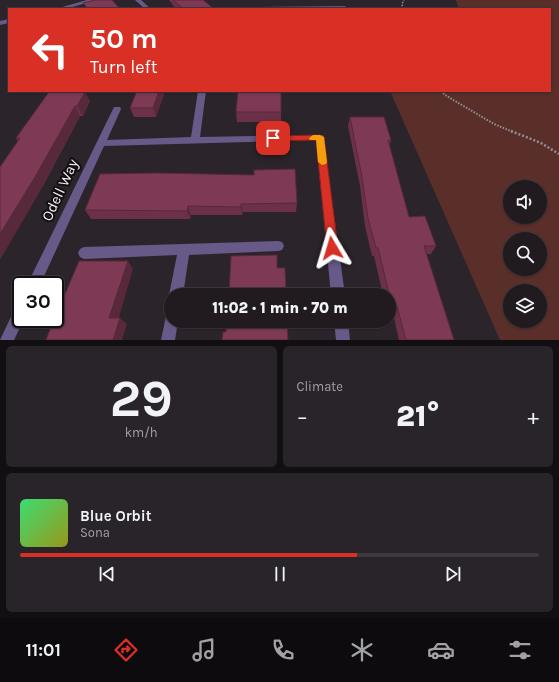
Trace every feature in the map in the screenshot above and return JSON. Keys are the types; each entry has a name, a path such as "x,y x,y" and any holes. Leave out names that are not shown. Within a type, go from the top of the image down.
{"street":[{"path":"62,8 94,0"},
{"path":"138,0 147,8"},
{"path":"308,8 342,7"},
{"path":"195,140 202,92"},
{"name":"Odell Way","path":"37,276 117,109"},
{"path":"101,142 320,137 337,288"},
{"path":"84,253 278,246"},
{"path":"177,288 184,249"},
{"path":"7,340 13,328"},
{"path":"168,340 170,328"},
{"path":"342,328 343,340"}],"path":[{"path":"441,92 494,124 541,143 559,154"}],"shaded area":[{"path":"456,0 559,0 559,340 500,340 390,92 551,92 551,8 459,8"}],"building":[{"path":"95,0 112,0 119,8 87,8 83,3"},
{"path":"173,0 203,0 213,8 183,8"},
{"path":"49,92 85,92 77,106 75,106 35,177 0,234 0,167 20,138 16,138"},
{"path":"137,92 159,92 153,108 130,108"},
{"path":"238,92 281,92 281,112 236,112"},
{"path":"350,117 384,117 391,140 388,140 409,217 425,216 436,246 424,246 454,340 406,340 396,306 396,288 388,288 378,248 376,248 368,218 362,177"},
{"path":"295,169 297,203 241,204 241,207 188,206 187,211 85,210 100,174 158,173 254,175 254,170"},
{"path":"277,255 277,268 285,268 286,288 229,288 231,256"},
{"path":"79,261 128,261 109,318 120,318 113,340 46,340 51,328 64,328 64,297"},
{"path":"226,328 287,328 288,340 222,340 223,332 226,332"}],"slow traffic":[{"path":"313,138 320,137 322,162"}],"route":[{"path":"273,138 320,137 332,248"}]}
